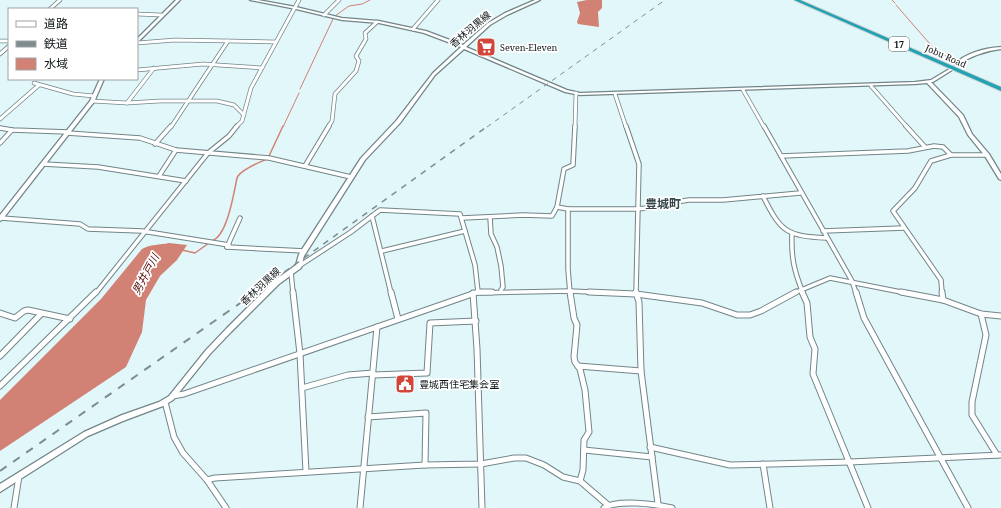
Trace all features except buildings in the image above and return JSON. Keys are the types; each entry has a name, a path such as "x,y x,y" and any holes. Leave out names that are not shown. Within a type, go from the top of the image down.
{"highway":[{"name":"Jobu Road","path":"796,0 1001,89"},
{"name":"Jobu Road","path":"802,0 1001,86"}],"street":[{"path":"51,8 60,0"},
{"path":"138,41 161,15 178,0"},
{"path":"252,0 271,5 296,8 346,20 377,22 428,34 464,47 566,91 576,93 615,94 871,86 928,82 951,69"},
{"path":"0,386 93,296 208,153 229,136 242,121 251,88 299,0"},
{"path":"324,15 339,0"},
{"path":"413,30 438,0"},
{"name":"香林羽黒線","path":"0,488 92,432 122,418 165,402 173,396 208,352 277,282 300,266 300,258 363,159 386,136 409,109 434,74 496,19 538,0"},
{"path":"138,14 161,15"},
{"path":"305,166 332,121 335,94 349,76 356,71 359,61 356,56 366,39 365,33 377,22"},
{"path":"138,42 175,40 276,42"},
{"path":"156,144 171,127 228,41"},
{"path":"0,54 8,47"},
{"path":"956,64 979,52 1001,48"},
{"path":"138,70 213,65 262,68"},
{"path":"127,104 154,68"},
{"path":"1,217 93,99 102,80"},
{"path":"928,82 961,116 970,135 987,155 1001,178"},
{"path":"34,83 93,99 127,104 216,101 234,105 244,115"},
{"path":"0,120 12,111 20,101 39,85"},
{"path":"871,86 925,147"},
{"path":"743,90 781,156 800,193 852,281 864,318 942,458 968,508"},
{"path":"462,218 522,215 552,216 556,207 564,169 573,165 575,146 576,93"},
{"path":"615,94 639,164 636,294 639,302 641,371 658,504"},
{"path":"0,128 140,138 176,150 269,158 352,177"},
{"path":"0,143 12,130"},
{"path":"781,156 908,152 925,147 941,146 951,155"},
{"path":"159,176 176,150"},
{"path":"943,300 941,280 893,211 915,190 926,173 931,160 951,155 987,155"},
{"path":"43,164 98,167 186,181"},
{"path":"556,207 568,209 637,209 667,206 676,202 689,200 723,200 800,193"},
{"path":"763,196 778,225 786,232 827,238"},
{"path":"568,209 568,269 574,318 577,325 574,356 584,390 589,432 584,440 583,470 580,481"},
{"path":"300,266 351,232 380,210 460,214 475,265 482,508"},
{"path":"372,216 398,319"},
{"path":"1,217 80,224 88,229 145,232 229,245"},
{"path":"490,217 491,234 497,247 501,266 503,287 501,290"},
{"path":"240,218 227,248 305,251"},
{"path":"823,231 904,228"},
{"path":"382,251 465,231"},
{"path":"792,234 792,258 794,271 807,303 810,337 814,349 813,374 868,508"},
{"path":"291,272 300,354 306,472"},
{"path":"173,396 184,394 475,292 501,290 636,294 670,297 702,303 736,315 750,315 761,312 801,290 830,278 852,281 943,300 982,314 1001,316"},
{"path":"0,312 15,318 24,311 28,310 70,319"},
{"path":"0,356 2,350 41,314"},
{"path":"982,314 986,335 972,402 972,415 999,455"},
{"path":"302,388 348,375 427,373 430,323 476,321"},
{"path":"360,508 377,327"},
{"path":"578,366 641,371"},
{"path":"165,402 174,437 183,453 207,480 226,508"},
{"path":"368,417 426,413 425,465"},
{"path":"650,447 730,465 850,462 999,455"},
{"path":"584,450 652,457"},
{"path":"207,480 215,478 425,465 481,464 514,458 526,458 544,465 563,477 580,481 606,507 658,504 672,508"},
{"path":"763,464 770,508"},
{"path":"14,508 19,476"}],"water":[{"path":"602,0 602,8 598,12 599,27 578,24 577,22 580,13 577,2"},
{"path":"169,243 187,245 177,260 160,276 146,300 142,332 126,367 0,451 0,400 101,299 142,249 152,245"}],"waterway":[{"name":"男井戸川","path":"335,16 349,6 362,4 370,0"},
{"path":"892,0 895,3"},
{"path":"896,5 937,52 956,60"},
{"name":"男井戸川","path":"300,89 333,19"},
{"name":"男井戸川","path":"283,127 299,93"},
{"name":"男井戸川","path":"269,156 283,126"},
{"name":"男井戸川","path":"212,241 217,238 225,226 238,176 247,168 267,159"},
{"name":"男井戸川","path":"182,250 195,253 209,243"}],"railway":[{"path":"487,127 665,0"},
{"path":"255,293 488,126"},
{"path":"0,471 256,292"}],"place":[{"name":"Seven-Eleven","path":"486,47"},
{"name":"豊城西住宅集会室","path":"405,384"}],"district":[{"name":"豊城町","path":"663,203"}]}
